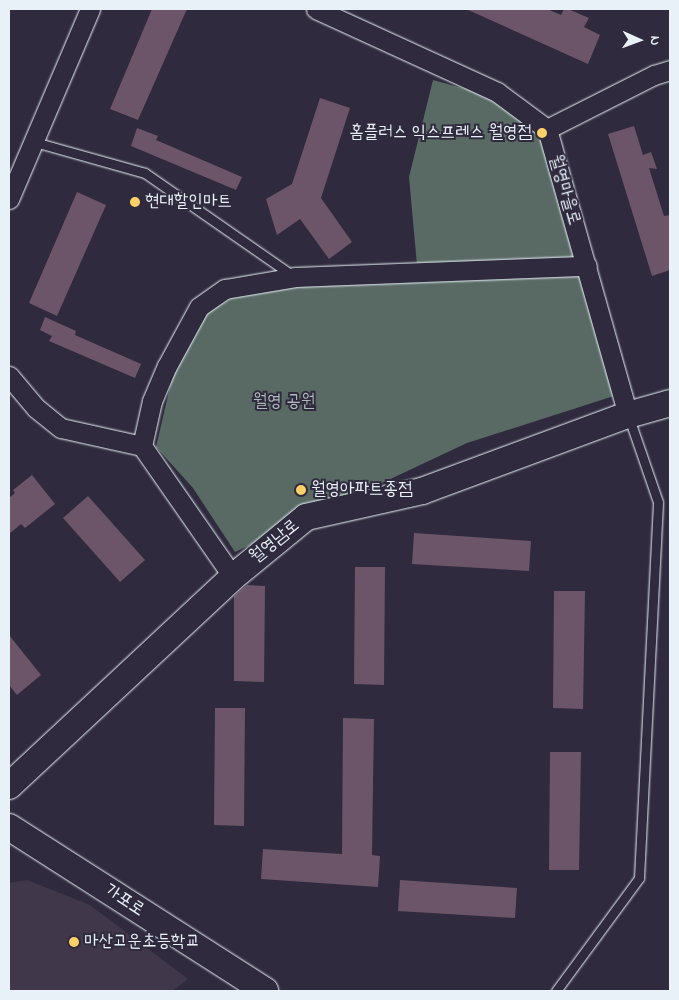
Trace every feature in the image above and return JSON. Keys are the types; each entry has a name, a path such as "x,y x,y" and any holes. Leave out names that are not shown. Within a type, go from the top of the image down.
{"main road":[{"name":"월영남로","path":"9,786 232,577 306,517 422,491 628,415 670,403"},
{"name":"가포로","path":"9,828 265,991"}],"street":[{"path":"9,199 14,169 31,141 90,9"},
{"path":"316,9 497,92 547,129 654,75 670,70"},
{"name":"월영마을로","path":"547,129 628,415"},
{"path":"142,446 152,401 199,307 225,290 294,276 587,266"},
{"path":"9,376 36,408 61,428 142,446 232,577"}],"lane":[{"path":"31,141 145,174 294,276"},
{"path":"556,991 639,878 658,502 628,415"}],"shaded area":[{"name":"마산고운초등학교","path":"27,880 90,905 188,979 172,991 9,991 9,883"}],"green space":[{"path":"433,80 492,96 543,140 579,260 417,265 409,177"},
{"name":"월영 공원","path":"411,272 579,274 617,395 467,443 235,552 193,488 156,447 176,361 203,313 244,292"}],"building":[{"path":"152,9 187,9 138,120 110,109"},
{"path":"466,9 547,9 561,15 564,9 568,9 589,18 584,27 600,35 588,64"},
{"path":"320,98 350,108 321,198 352,242 329,259 300,219 277,235 266,199 292,184"},
{"path":"634,126 643,155 651,152 657,169 649,168 664,216 670,215 670,270 652,276 608,134"},
{"path":"137,128 158,136 156,140 242,177 236,190 131,146"},
{"path":"77,192 106,205 57,316 29,303"},
{"path":"45,317 76,331 75,335 141,364 135,378 49,341 52,336 40,330"},
{"path":"32,475 55,504 25,528 21,524 9,534 9,498 15,493 13,490"},
{"path":"88,496 145,560 120,582 63,518"},
{"path":"414,533 531,541 529,571 412,564"},
{"path":"355,567 385,567 384,685 354,684"},
{"path":"247,585 265,586 264,682 234,681 234,596"},
{"path":"554,591 585,591 583,709 553,708"},
{"path":"9,635 41,675 17,695 9,685"},
{"path":"215,708 245,708 244,826 214,825"},
{"path":"343,718 374,719 372,855 380,856 378,887 261,879 263,849 342,854"},
{"path":"550,752 581,752 579,870 549,870"},
{"path":"400,880 517,888 515,918 398,911"}],"place":[{"name":"홈플러스 익스프레스 월영점","path":"542,133"},
{"name":"현대할인마트","path":"135,202"},
{"name":"월영아파트종점","path":"301,490"},
{"name":"마산고운초등학교","path":"74,942"}]}
